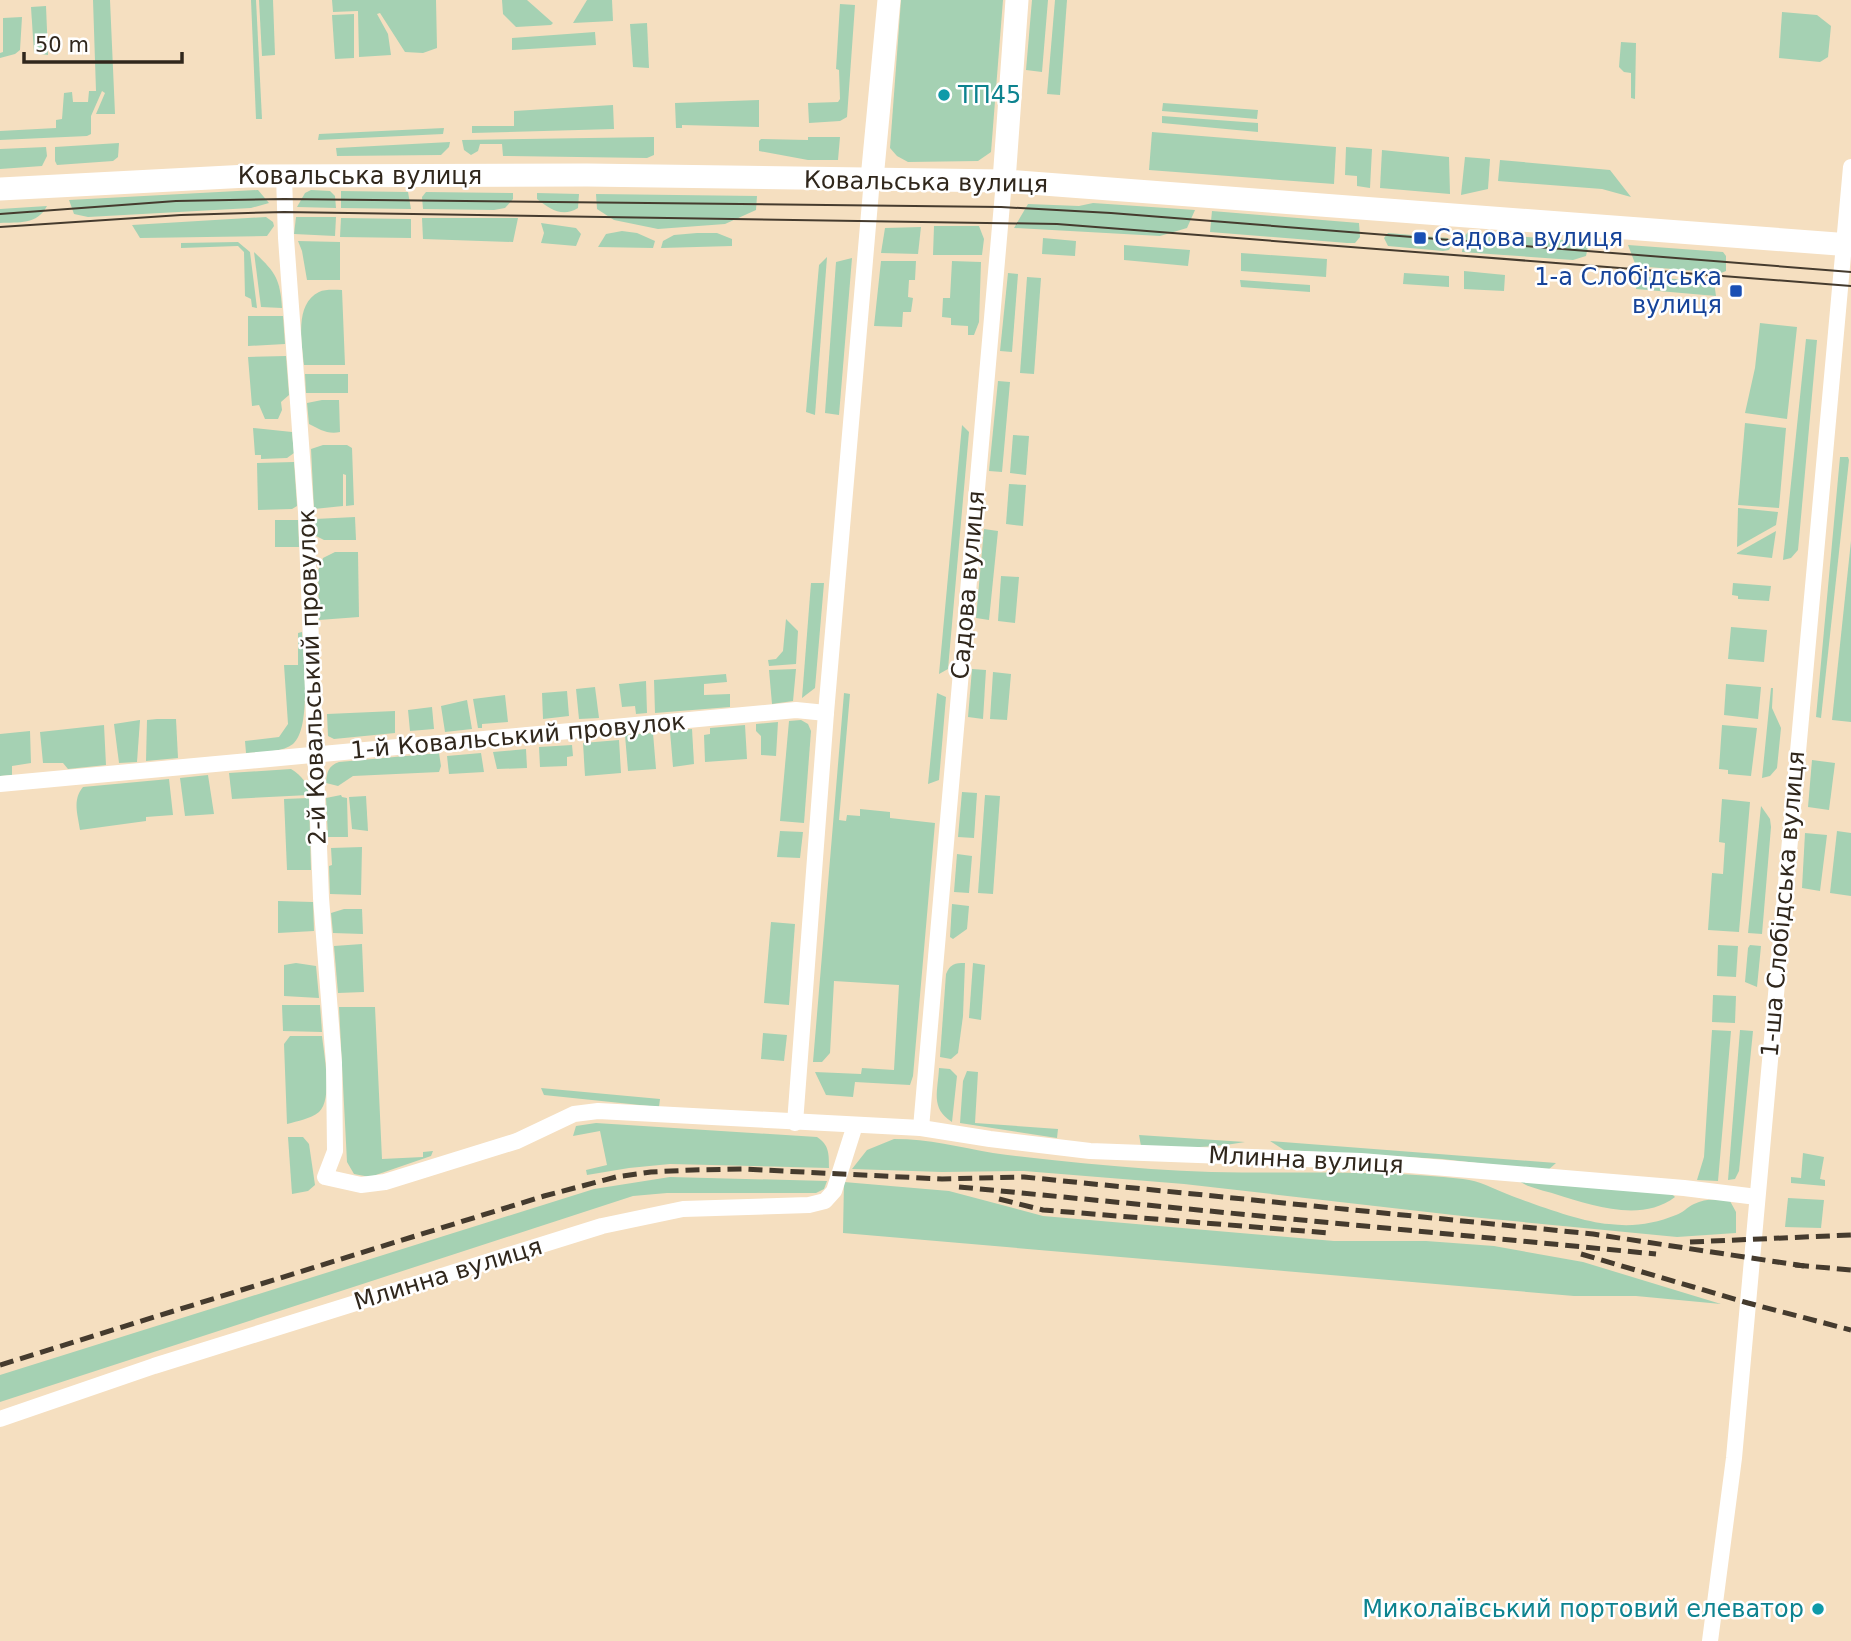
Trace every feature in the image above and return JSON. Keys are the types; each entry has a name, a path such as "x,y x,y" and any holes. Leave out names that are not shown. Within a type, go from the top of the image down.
{"street":[{"path":"795,1123 826,713 889,0"},
{"name":"Садова вулиця","path":"921,1128 1004,181 1017,0"},
{"name":"1-ша Слобідська вулиця","path":"1710,1641 1734,1458 1847,245 1851,167"},
{"name":"Ковальська вулиця","path":"0,188 175,178 284,176 587,175 1004,181 1847,245"},
{"name":"2-й Ковальський провулок","path":"284,176 286,239 306,512 321,902 333,1051 335,1151 326,1177"},
{"name":"1-й Ковальський провулок","path":"0,784 796,710 826,713"},
{"name":"Млинна вулиця","path":"326,1177 361,1185 386,1182 517,1140 586,1111 921,1128 1090,1151 1361,1161 1673,1187 1757,1197"},
{"name":"Млинна вулиця","path":"0,1419 154,1366 602,1226 683,1209 809,1205 825,1201 834,1191 855,1125"}],"green space":[{"path":"93,0 110,0 115,114 96,114 105,93 102,91 91,116 91,134 87,136 0,140 0,131 56,128 56,120 62,119 64,93 72,92 73,102 88,102 89,91 96,91"},
{"path":"251,0 256,0 262,119 256,119"},
{"path":"259,0 273,0 275,55 262,56"},
{"path":"332,0 436,0 437,48 423,53 405,52 380,13 377,14 388,34 391,55 359,57 358,11 333,12"},
{"path":"502,0 527,0 553,23 516,27 503,14"},
{"path":"587,0 612,0 613,21 573,23"},
{"path":"901,0 1003,0 991,152 978,161 908,162 890,148"},
{"path":"1032,0 1048,0 1042,72 1026,70"},
{"path":"1055,0 1067,0 1060,95 1047,94"},
{"path":"840,4 855,5 847,117 840,121 809,123 808,103 838,102 840,99 839,70 836,69"},
{"path":"46,6 48,55 34,53 31,7"},
{"path":"1782,12 1817,15 1831,26 1828,57 1820,62 1779,58"},
{"path":"354,14 354,58 335,59 332,15"},
{"path":"22,17 20,50 0,58 0,53 3,52 3,18"},
{"path":"647,23 649,68 633,67 630,24"},
{"path":"595,32 596,45 512,50 512,38"},
{"path":"1621,42 1636,43 1635,99 1631,98 1631,73 1624,72 1619,67"},
{"path":"759,100 759,127 682,125 682,128 676,128 675,103"},
{"path":"1163,103 1258,110 1257,119 1162,111"},
{"path":"613,105 614,129 472,133 472,126 514,126 514,111"},
{"path":"1162,116 1258,123 1258,132 1162,123"},
{"path":"444,128 443,134 318,140 319,134"},
{"path":"1152,132 1336,147 1334,184 1149,170"},
{"path":"654,137 654,155 647,158 503,156 502,144 480,144 478,151 471,155 464,150 462,140"},
{"path":"808,137 840,137 838,160 808,160 759,151 761,139 808,140"},
{"path":"450,142 441,155 337,156 336,148"},
{"path":"119,143 118,157 113,161 57,165 55,161 55,147"},
{"path":"46,147 47,156 42,166 0,169 0,149"},
{"path":"1346,147 1372,149 1370,188 1357,186 1357,176 1345,175"},
{"path":"1382,150 1449,157 1450,194 1380,188"},
{"path":"1465,157 1490,159 1488,189 1461,195"},
{"path":"1500,160 1610,170 1631,197 1602,189 1498,181"},
{"path":"258,190 269,203 251,208 88,217 74,214 69,200"},
{"path":"311,190 330,191 335,196 336,208 297,207 305,193"},
{"path":"341,191 408,192 411,209 341,208"},
{"path":"426,192 513,193 513,199 505,208 494,210 423,209 422,197"},
{"path":"537,193 579,194 578,208 567,212 556,211 537,199"},
{"path":"596,194 757,196 756,210 725,224 658,229 614,220 597,209"},
{"path":"1093,203 1195,210 1187,228 1160,236 1014,228 1028,204 1079,206"},
{"path":"47,206 33,219 0,223 0,209"},
{"path":"1212,211 1359,223 1360,237 1355,243 1347,243 1210,232"},
{"path":"266,217 274,226 267,236 140,238 132,225"},
{"path":"296,217 336,217 335,236 294,234"},
{"path":"341,218 411,219 411,238 340,237"},
{"path":"422,218 518,218 513,242 423,239"},
{"path":"541,223 576,228 581,234 576,246 541,243 544,233"},
{"path":"934,226 979,226 984,239 982,255 933,255"},
{"path":"921,227 918,254 881,253 885,228"},
{"path":"622,231 637,233 655,241 653,248 598,247 606,234"},
{"path":"1468,232 1589,242 1586,256 1573,260 1462,252 1464,237"},
{"path":"717,233 732,239 732,246 661,248 663,241 674,235"},
{"path":"1388,233 1448,238 1451,246 1449,250 1443,251 1388,246 1384,238"},
{"path":"1043,238 1076,241 1075,256 1042,254"},
{"path":"298,241 340,242 340,280 307,280"},
{"path":"238,242 250,252 257,308 252,307 251,299 245,296 244,252 238,246 181,248 181,243"},
{"path":"1124,245 1190,250 1188,266 1124,260"},
{"path":"1628,245 1723,252 1726,256 1726,271 1721,273 1636,266"},
{"path":"254,252 275,276 280,289 282,308 261,307"},
{"path":"1241,253 1327,259 1326,277 1241,271"},
{"path":"827,257 815,415 806,412 819,265"},
{"path":"852,258 839,415 825,413 836,262"},
{"path":"881,261 916,261 915,280 909,280 908,297 913,298 911,312 903,312 902,327 874,326"},
{"path":"952,261 981,262 979,322 974,335 968,335 968,326 951,325 951,318 942,317 943,298 950,298"},
{"path":"1464,271 1505,275 1504,291 1464,289"},
{"path":"1008,273 1018,274 1012,352 1000,351"},
{"path":"1404,273 1449,276 1449,287 1403,284"},
{"path":"1637,276 1714,282 1716,296 1636,289"},
{"path":"1027,277 1041,278 1034,374 1020,373"},
{"path":"1240,280 1310,285 1310,292 1241,287"},
{"path":"342,290 345,365 304,365 301,325 306,305 319,292"},
{"path":"248,316 283,316 285,344 248,346"},
{"path":"1760,323 1797,327 1787,419 1745,413 1755,368"},
{"path":"1806,339 1817,340 1798,550 1791,558 1783,560"},
{"path":"286,356 289,395 281,402 282,410 278,419 265,419 259,405 252,406 248,357"},
{"path":"305,374 348,374 348,393 306,393"},
{"path":"998,381 1010,382 1002,472 989,471"},
{"path":"339,400 340,432 320,430 309,424 307,403"},
{"path":"1745,423 1786,428 1779,508 1738,505"},
{"path":"962,425 969,432 948,669 939,674"},
{"path":"253,428 292,432 294,453 287,458 261,459 261,455 255,455"},
{"path":"1013,435 1029,436 1026,475 1010,473"},
{"path":"323,445 347,445 352,448 354,505 346,506 346,475 343,474 343,506 314,509 311,449"},
{"path":"1840,457 1848,457 1849,460 1821,718 1816,717"},
{"path":"294,462 297,506 292,509 258,510 257,463"},
{"path":"1009,484 1026,485 1023,526 1006,524"},
{"path":"1738,508 1778,512 1776,525 1737,547"},
{"path":"355,517 356,540 324,540 316,536 315,519"},
{"path":"275,520 298,520 299,547 275,547"},
{"path":"984,529 998,531 989,620 976,618"},
{"path":"1776,531 1772,558 1737,554 1737,553"},
{"path":"1851,541 1851,722 1832,720"},
{"path":"335,552 358,552 359,617 319,620 318,571 323,558"},
{"path":"1001,576 1019,577 1015,623 998,621"},
{"path":"811,583 824,583 815,688 802,698"},
{"path":"1733,583 1771,586 1769,601 1738,599 1738,596 1732,595"},
{"path":"786,619 798,631 796,664 769,666 768,660 776,659 783,651"},
{"path":"1731,627 1767,630 1764,662 1728,659"},
{"path":"302,632 305,691 303,723 299,736 293,744 283,749 246,753 245,741 279,737 288,724 284,665 298,665 298,633"},
{"path":"796,669 793,701 772,704 769,670"},
{"path":"972,669 986,670 983,719 968,717"},
{"path":"993,672 1011,674 1007,720 990,719"},
{"path":"726,674 727,682 704,684 704,695 730,694 730,707 655,713 654,680"},
{"path":"646,681 647,713 636,714 635,706 622,707 619,684"},
{"path":"1726,684 1761,687 1758,719 1724,715"},
{"path":"595,687 599,718 579,719 576,689"},
{"path":"1771,688 1772,708 1781,728 1777,768 1770,776 1762,778"},
{"path":"567,691 569,716 543,719 542,693"},
{"path":"844,693 850,694 839,820 846,821 847,815 860,816 860,809 890,812 890,818 935,823 913,1076 910,1085 855,1082 853,1097 826,1095 815,1072 861,1074 862,1068 894,1070 899,985 834,981 830,1053 822,1062 813,1062"},
{"path":"937,693 946,697 939,780 928,784"},
{"path":"505,695 508,722 482,724 482,728 478,728 473,699"},
{"path":"467,700 472,729 445,732 441,706"},
{"path":"432,707 434,729 410,731 408,710"},
{"path":"395,711 395,733 334,739 328,736 327,714"},
{"path":"176,719 178,758 146,761 147,720"},
{"path":"140,720 137,762 119,763 114,724"},
{"path":"801,720 808,724 811,731 804,823 780,821 789,721"},
{"path":"778,722 776,756 761,755 761,736 756,731 756,724"},
{"path":"104,725 106,765 68,769 63,763 43,763 40,732"},
{"path":"745,725 747,759 705,762 704,735 710,734 710,728"},
{"path":"1722,725 1757,728 1751,776 1728,774 1728,770 1719,769"},
{"path":"692,729 694,764 673,767 670,731"},
{"path":"30,731 31,763 12,766 12,775 0,776 0,734"},
{"path":"653,733 656,769 628,771 625,735"},
{"path":"619,740 621,773 585,776 583,743"},
{"path":"572,745 573,756 567,757 567,766 540,767 539,747"},
{"path":"526,749 527,768 497,769 493,752"},
{"path":"439,753 439,772 353,776 338,786 326,783 332,765 339,762"},
{"path":"481,753 484,772 449,774 447,756"},
{"path":"1812,760 1835,763 1829,810 1808,807"},
{"path":"291,769 303,780 309,795 232,799 229,773"},
{"path":"208,775 214,814 185,816 180,778"},
{"path":"169,779 173,815 146,817 146,821 80,830 77,802 83,787"},
{"path":"962,792 977,793 974,838 958,837"},
{"path":"341,795 347,798 348,837 328,837 326,798"},
{"path":"985,795 1000,796 993,894 978,893"},
{"path":"366,796 368,831 352,829 349,797"},
{"path":"309,798 311,870 287,870 284,799"},
{"path":"1722,799 1750,802 1739,932 1708,930 1712,873 1723,874 1725,843 1719,842"},
{"path":"1761,806 1770,819 1771,827 1762,934 1748,933"},
{"path":"780,831 803,832 800,858 777,857"},
{"path":"1837,831 1851,833 1851,896 1830,893"},
{"path":"1805,833 1827,835 1820,891 1802,888"},
{"path":"362,847 361,895 330,894 331,848"},
{"path":"957,854 972,856 969,893 954,892"},
{"path":"278,901 313,902 314,931 278,933"},
{"path":"952,904 969,906 967,929 953,939 950,937"},
{"path":"344,909 362,909 363,934 333,933 331,913"},
{"path":"771,922 795,924 789,1005 764,1003"},
{"path":"362,944 364,992 338,993 334,946"},
{"path":"1718,945 1738,946 1736,977 1717,976"},
{"path":"1750,945 1761,946 1757,987 1745,982"},
{"path":"296,963 316,966 319,998 284,996 284,965"},
{"path":"965,963 963,1016 958,1053 951,1059 940,1057 946,974 953,965"},
{"path":"973,963 985,965 981,1020 969,1018"},
{"path":"1713,995 1736,996 1735,1023 1712,1022"},
{"path":"282,1005 320,1005 322,1032 283,1031"},
{"path":"339,1007 375,1007 382,1159 423,1157 423,1152 433,1151 431,1156 370,1177 354,1174 347,1162"},
{"path":"1712,1030 1731,1031 1718,1181 1697,1180 1704,1157"},
{"path":"1740,1030 1753,1031 1739,1171 1735,1179 1728,1180"},
{"path":"763,1033 787,1035 784,1061 761,1059"},
{"path":"290,1036 322,1036 327,1087 326,1098 319,1112 287,1124 284,1044"},
{"path":"939,1068 950,1069 957,1076 952,1122 945,1117 938,1105"},
{"path":"967,1071 978,1072 975,1123 1058,1129 1057,1138 960,1123 963,1081"},
{"path":"541,1088 660,1099 659,1107 544,1095"},
{"path":"596,1123 817,1137 828,1150 829,1168 670,1164 587,1175 586,1170 607,1165 600,1131 573,1136 576,1126"},
{"path":"1139,1135 1245,1142 1206,1147 1154,1147 1141,1146"},
{"path":"288,1137 303,1137 309,1144 315,1185 308,1191 292,1194"},
{"path":"894,1139 932,1142 1032,1158 1151,1169 1424,1175 1463,1179 1572,1216 1618,1225 1659,1221 1707,1200 1730,1201 1736,1212 1736,1233 1677,1237 1471,1217 1184,1184 1024,1171 852,1169 867,1150"},
{"path":"1270,1141 1556,1163 1547,1171 1442,1159 1284,1150"},
{"path":"1803,1153 1824,1157 1820,1179 1825,1180 1825,1186 1791,1183 1791,1177 1801,1178"},
{"path":"670,1177 827,1181 824,1189 816,1193 667,1193 633,1196 0,1402 0,1375 594,1189"},
{"path":"1519,1181 1672,1194 1675,1197 1662,1205 1647,1209 1616,1209 1600,1207"},
{"path":"844,1182 949,1191 1043,1216 1334,1241 1426,1241 1494,1246 1583,1262 1721,1304 1636,1296 1574,1296 843,1233"},
{"path":"1788,1198 1824,1200 1821,1228 1785,1227"}],"tram line":[{"path":"0,214 176,201 284,199 1001,207 1111,213 1851,272"},
{"path":"0,227 181,215 284,212 1057,224 1851,286"}],"railway":[{"path":"0,1365 544,1196 616,1177 651,1172 743,1169 942,1179 1024,1177 1593,1234 1804,1266"},
{"path":"959,1187 1656,1254"},
{"path":"999,1199 1043,1210 1329,1233"},
{"path":"1690,1242 1851,1235"},
{"path":"1581,1254 1851,1330"},
{"path":"1795,1265 1851,1270"}],"place":[{"name":"ТП45","path":"944,95"},
{"name":"Садова вулиця","path":"1420,238"},
{"name":"1-а Слобідська вулиця","path":"1736,291"},
{"name":"Миколаївський портовий елеватор","path":"1818,1609"}]}
